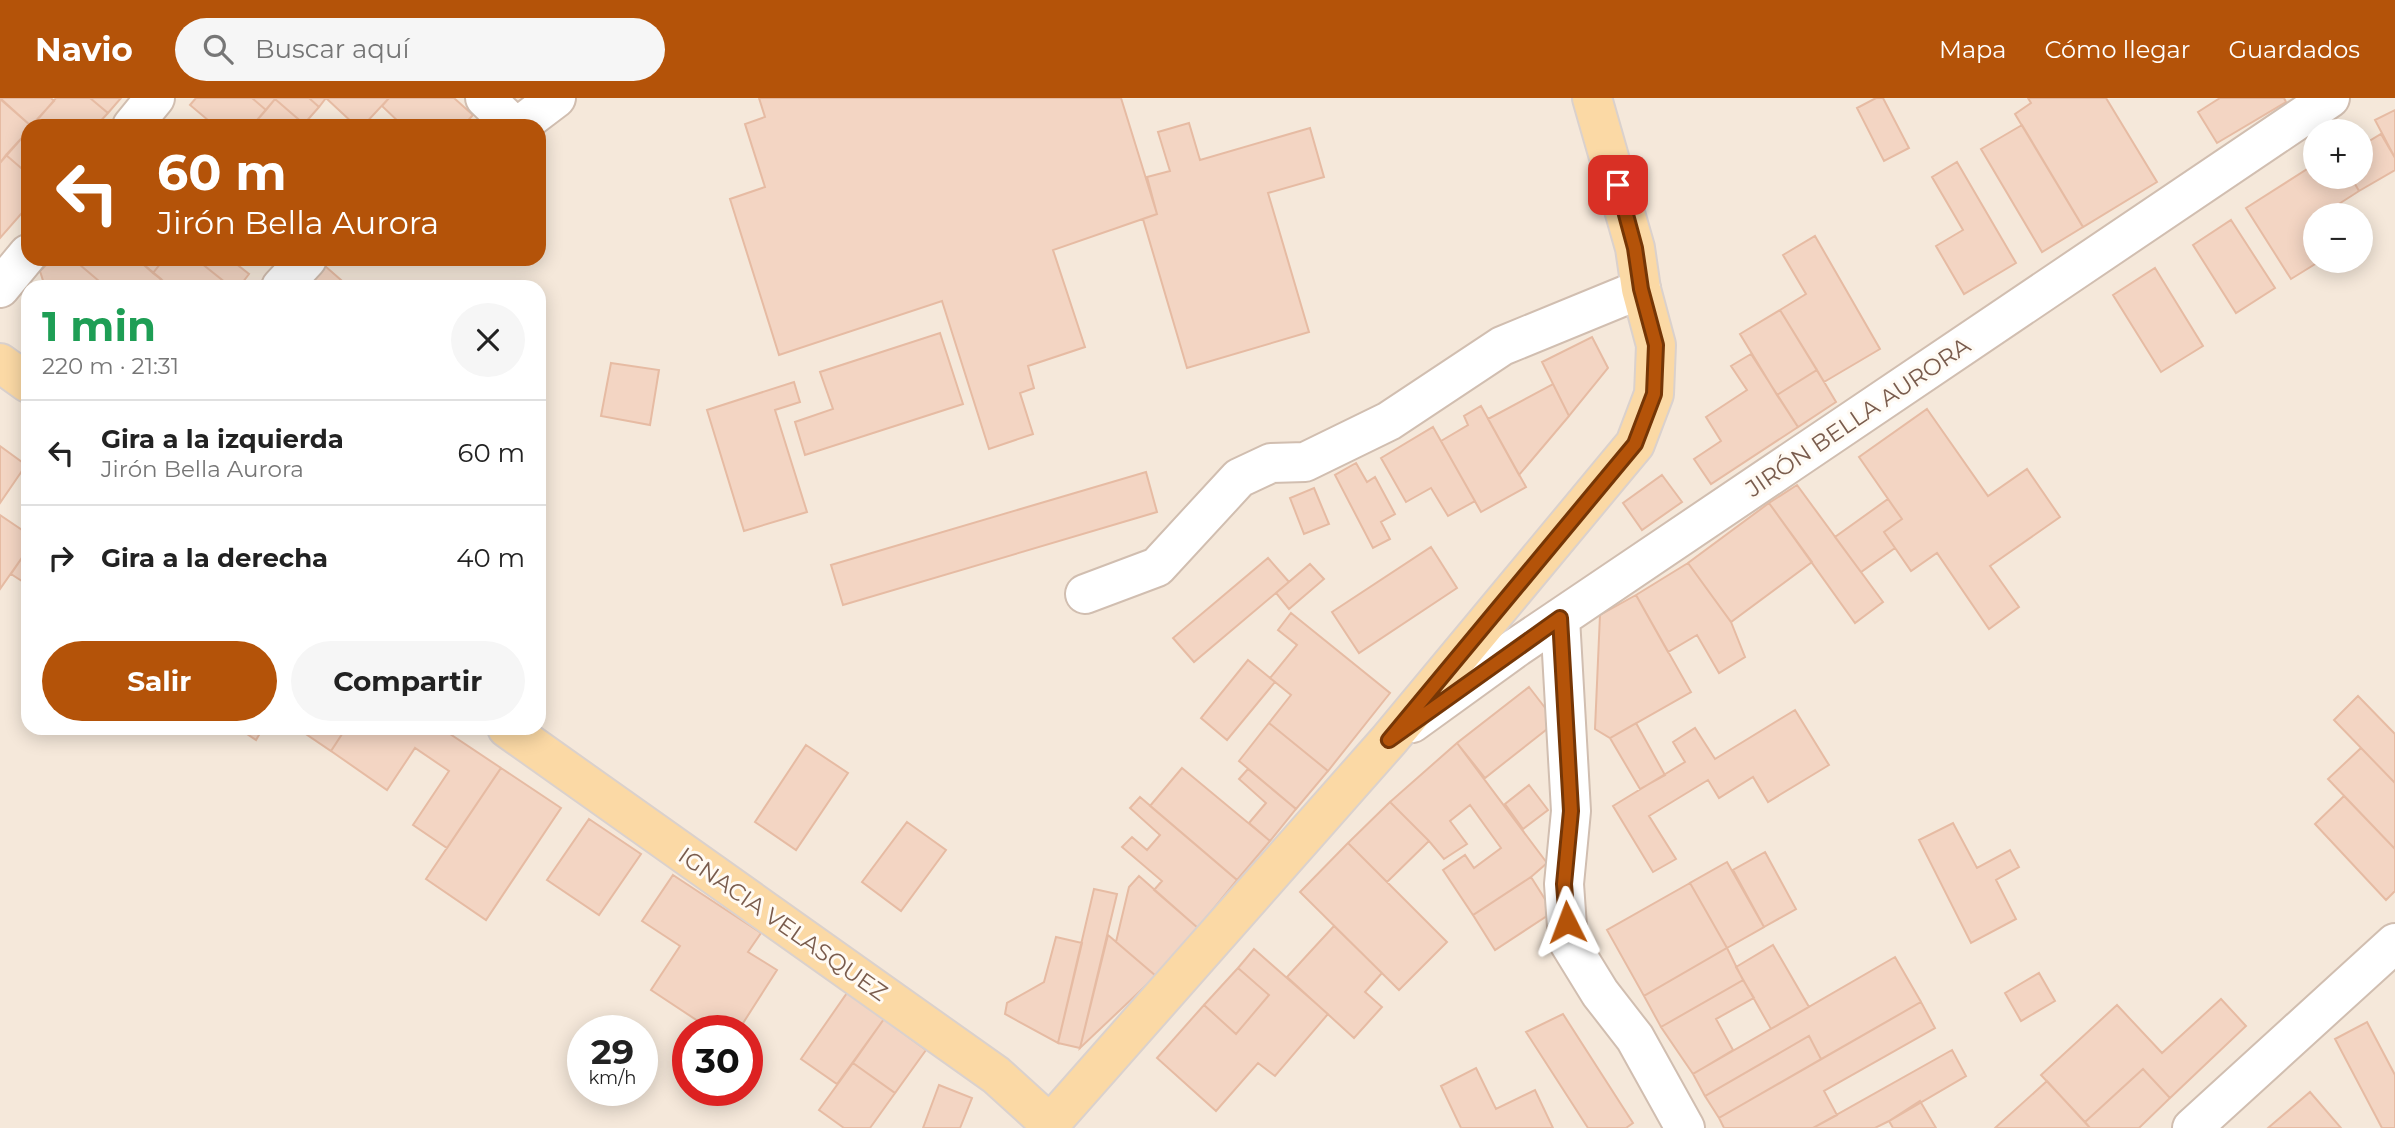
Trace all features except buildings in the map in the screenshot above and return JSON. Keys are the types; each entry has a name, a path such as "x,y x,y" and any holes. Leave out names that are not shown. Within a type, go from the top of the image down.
{"main road":[{"path":"1050,1126 1389,740 1635,444 1654,394 1656,345 1641,289 1635,248 1592,98"},
{"path":"0,363 21,378"},
{"name":"IGNACIA VELASQUEZ","path":"517,735 996,1075 1050,1126"}],"street":[{"path":"485,98 509,119"},
{"path":"527,119 556,98"},
{"name":"JIRÓN BELLA AURORA","path":"1389,740 1560,618 2330,98"},
{"path":"0,289 21,263"},
{"path":"288,280 300,266"},
{"path":"1085,594 1157,567 1239,478 1271,463 1305,462 1389,421 1502,346 1641,289"},
{"path":"1560,618 1571,811 1564,884 1568,941 1600,993 1635,1038 1685,1128"},
{"path":"2192,1128 2395,943"}],"shaded area":[{"path":"0,98 2395,98 2395,1128 0,1128"}],"route":[{"path":"1567,922 1564,884 1571,811 1560,618 1389,740 1635,444 1654,394 1656,345 1618,185"}]}
